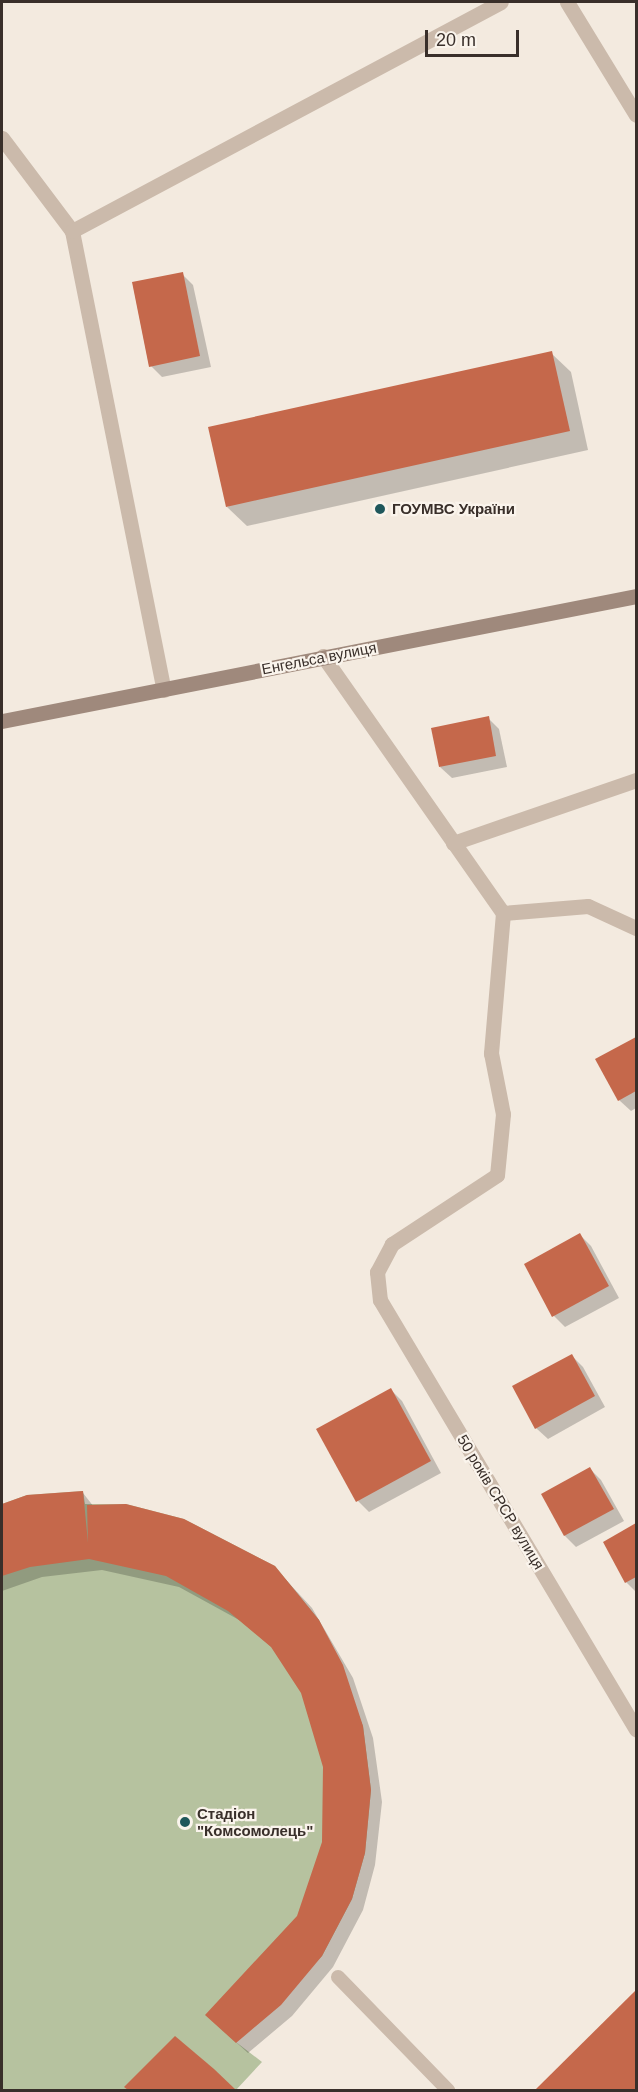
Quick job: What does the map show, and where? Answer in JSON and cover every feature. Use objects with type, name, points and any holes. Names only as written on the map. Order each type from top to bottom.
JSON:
[{"type":"street","points":[[72,231],[501,2]]},
{"type":"street","points":[[567,2],[636,115]]},
{"type":"street","points":[[2,138],[72,231],[164,690]]},
{"type":"street","name":"Енгельса вулиця","points":[[2,721],[636,596]]},
{"type":"street","points":[[323,656],[503,913],[588,906],[636,928]]},
{"type":"street","points":[[453,843],[636,780]]},
{"type":"street","name":"50 років СРСР вулиця","points":[[503,913],[492,1053],[503,1114],[497,1175],[392,1244],[377,1272],[380,1300],[636,1729]]},
{"type":"lane","points":[[338,1977],[447,2091]]},
{"type":"green space","name":"Стадіон \"Комсомолець\"","points":[[83,1491],[85,1504],[126,1504],[184,1519],[275,1566],[319,1620],[363,1726],[371,1790],[365,1853],[352,1899],[322,1956],[236,2042],[262,2062],[236,2090],[2,2090],[2,1504],[27,1495]]},
{"type":"building","points":[[183,272],[200,356],[149,367],[132,282]]},
{"type":"building","points":[[552,351],[570,431],[226,507],[208,427]]},
{"type":"building","points":[[489,716],[496,756],[439,767],[431,728]]},
{"type":"building","points":[[636,1037],[636,1091],[618,1101],[595,1059]]},
{"type":"building","points":[[580,1233],[609,1286],[552,1317],[524,1264]]},
{"type":"building","points":[[572,1354],[595,1396],[535,1429],[512,1386]]},
{"type":"building","points":[[391,1388],[431,1461],[356,1502],[316,1429]]},
{"type":"building","points":[[590,1467],[614,1509],[564,1536],[541,1494]]},
{"type":"building","points":[[83,1491],[88,1543],[87,1505],[126,1504],[184,1519],[275,1566],[319,1620],[343,1665],[363,1726],[371,1790],[365,1853],[352,1899],[322,1956],[281,2005],[236,2043],[205,2015],[297,1916],[322,1842],[323,1767],[301,1693],[271,1647],[228,1611],[166,1576],[89,1559],[30,1567],[2,1576],[2,1504],[27,1495]]},
{"type":"building","points":[[636,1523],[636,1577],[625,1583],[603,1542]]},
{"type":"building","points":[[636,1990],[636,2090],[535,2090]]},
{"type":"building","points":[[175,2036],[236,2090],[128,2090],[124,2087]]},
{"type":"place","name":"ГОУМВС України","points":[[380,509]]},
{"type":"place","name":"Стадіон \"Комсомолець\"","points":[[185,1822]]}]
